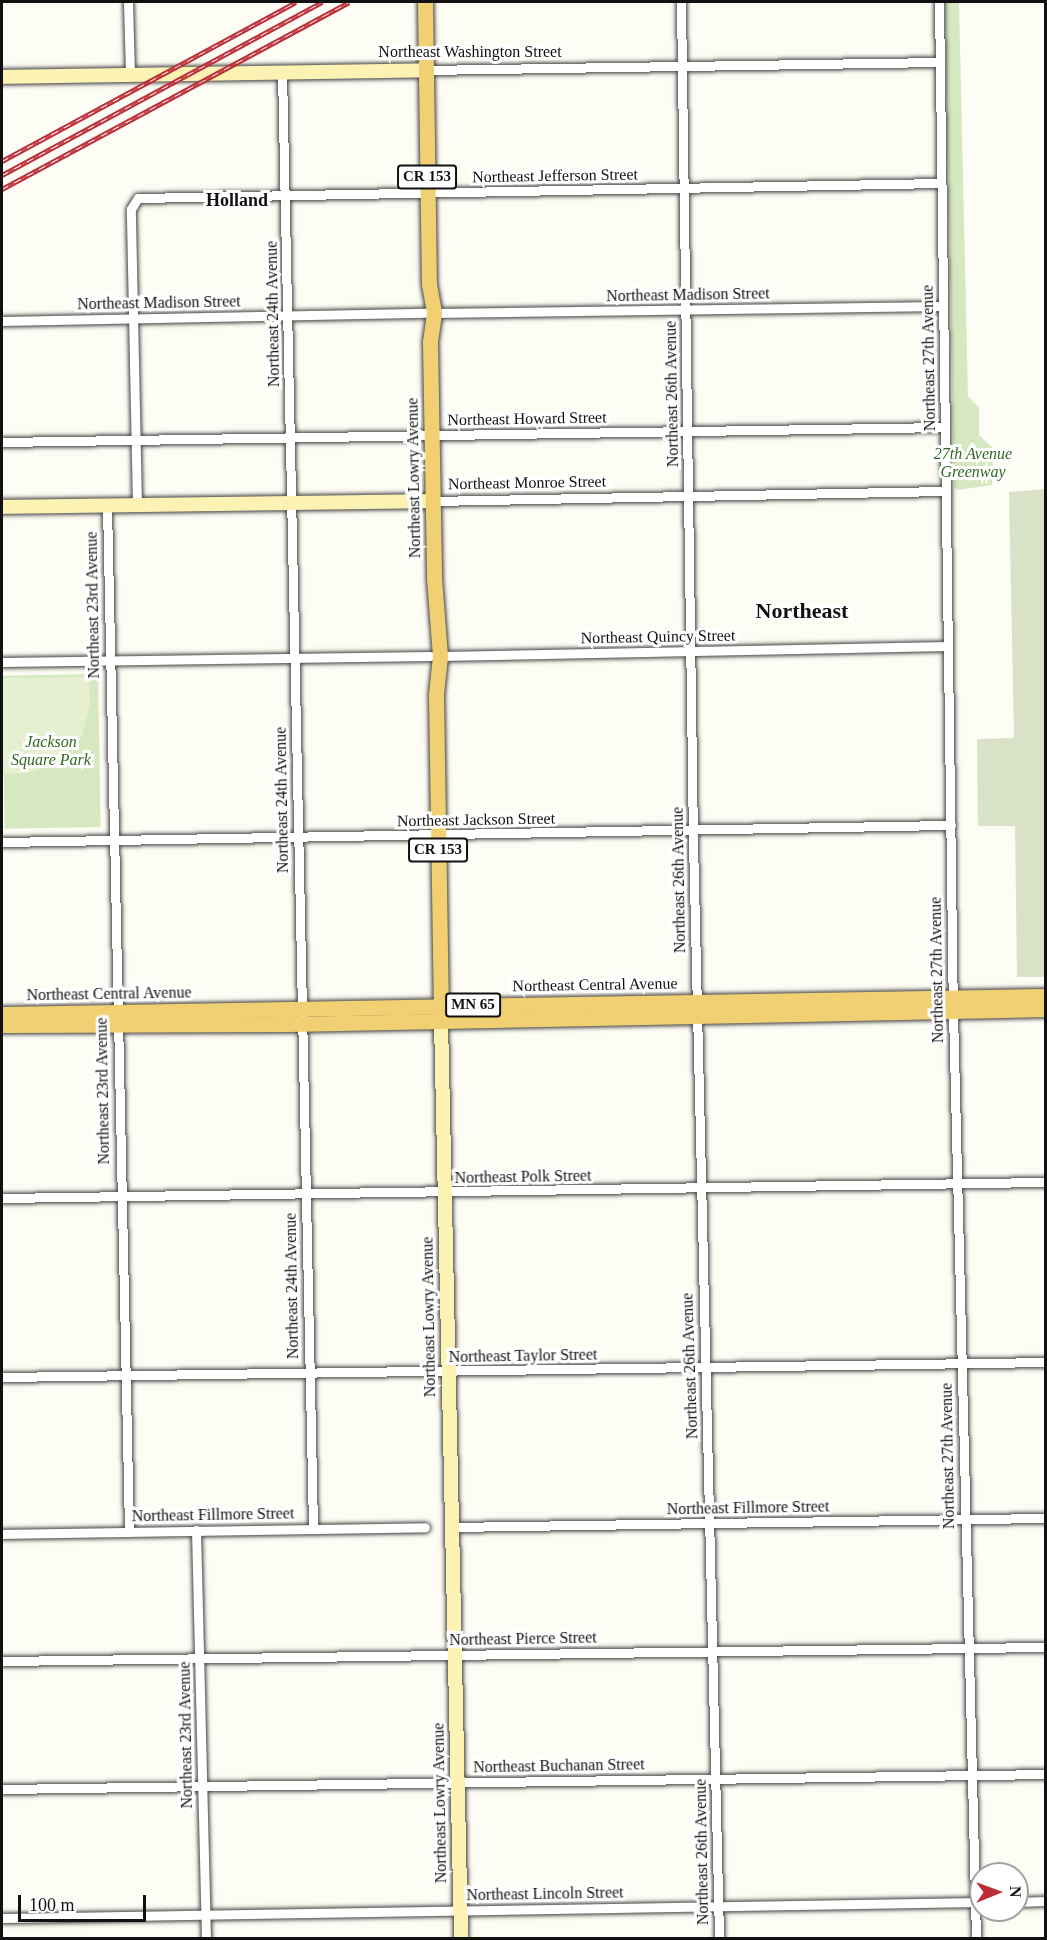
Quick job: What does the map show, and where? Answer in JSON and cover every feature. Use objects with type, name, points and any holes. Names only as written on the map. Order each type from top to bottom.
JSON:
[{"type":"main road","name":"Northeast Lowry Avenue","points":[[425,2],[444,1193],[461,1938]]},
{"type":"main road","name":"Northeast Washington Street","points":[[2,77],[425,70]]},
{"type":"main road","name":"Northeast Monroe Street","points":[[2,507],[433,501]]},
{"type":"main road","name":"Northeast Central Avenue","points":[[2,1014],[117,1018],[301,1017],[953,1003],[1046,996]]},
{"type":"main road","name":"Northeast Central Avenue","points":[[953,1003],[1046,1009]]},
{"type":"main road","name":"Northeast Central Avenue","points":[[2,1025],[117,1018]]},
{"type":"street","points":[[128,2],[130,74]]},
{"type":"street","name":"Northeast 26th Avenue","points":[[681,2],[682,189],[686,310],[700,1189],[719,1938]]},
{"type":"street","name":"Northeast 27th Avenue","points":[[939,2],[956,1184],[964,1520],[976,1862]]},
{"type":"street","name":"Northeast Washington Street","points":[[425,70],[940,62]]},
{"type":"street","name":"Northeast 24th Avenue","points":[[282,71],[313,1529]]},
{"type":"street","name":"Northeast Jefferson Street","points":[[133,319],[134,201],[142,196],[941,183]]},
{"type":"street","name":"Northeast Madison Street","points":[[2,321],[943,306]]},
{"type":"street","points":[[133,319],[137,505]]},
{"type":"street","name":"Northeast Howard Street","points":[[2,442],[945,427]]},
{"type":"street","name":"Northeast Monroe Street","points":[[433,501],[946,491]]},
{"type":"street","name":"Northeast 23rd Avenue","points":[[107,505],[120,1197],[129,1532]]},
{"type":"street","name":"Northeast Quincy Street","points":[[2,662],[109,662],[948,646]]},
{"type":"street","name":"Northeast Jackson Street","points":[[2,842],[693,832],[951,825]]},
{"type":"street","name":"Northeast Polk Street","points":[[2,1198],[1046,1182]]},
{"type":"street","name":"Northeast Taylor Street","points":[[2,1377],[1046,1362]]},
{"type":"street","name":"Northeast Fillmore Street","points":[[451,1527],[1046,1518]]},
{"type":"street","name":"Northeast Fillmore Street","points":[[2,1534],[425,1527]]},
{"type":"street","name":"Northeast 23rd Avenue","points":[[196,1530],[206,1938]]},
{"type":"street","name":"Northeast Pierce Street","points":[[2,1661],[1046,1647]]},
{"type":"street","name":"Northeast Buchanan Street","points":[[2,1789],[1046,1774]]},
{"type":"street","points":[[1029,1902],[1046,1901]]},
{"type":"street","name":"Northeast Lincoln Street","points":[[2,1918],[969,1902]]},
{"type":"street","name":"Northeast 27th Avenue","points":[[976,1938],[977,1922]]},
{"type":"green space","name":"27th Avenue Greenway","points":[[945,2],[959,2],[968,396],[979,408],[979,435],[993,448],[992,485],[958,490],[954,487]]},
{"type":"green space","points":[[1045,489],[1045,977],[1017,977],[1015,826],[978,826],[977,739],[1014,738],[1009,492]]},
{"type":"green space","name":"Jackson Square Park","points":[[98,674],[101,827],[5,829],[2,676]]},
{"type":"green space","points":[[89,677],[90,705],[82,736],[61,760],[33,772],[2,774],[2,678]]},
{"type":"railway","points":[[2,161],[296,2]]},
{"type":"railway","points":[[2,175],[322,2]]},
{"type":"railway","points":[[2,189],[349,2]]},
{"type":"district","name":"Holland","points":[[237,200]]},
{"type":"district","name":"Northeast","points":[[802,611]]}]
